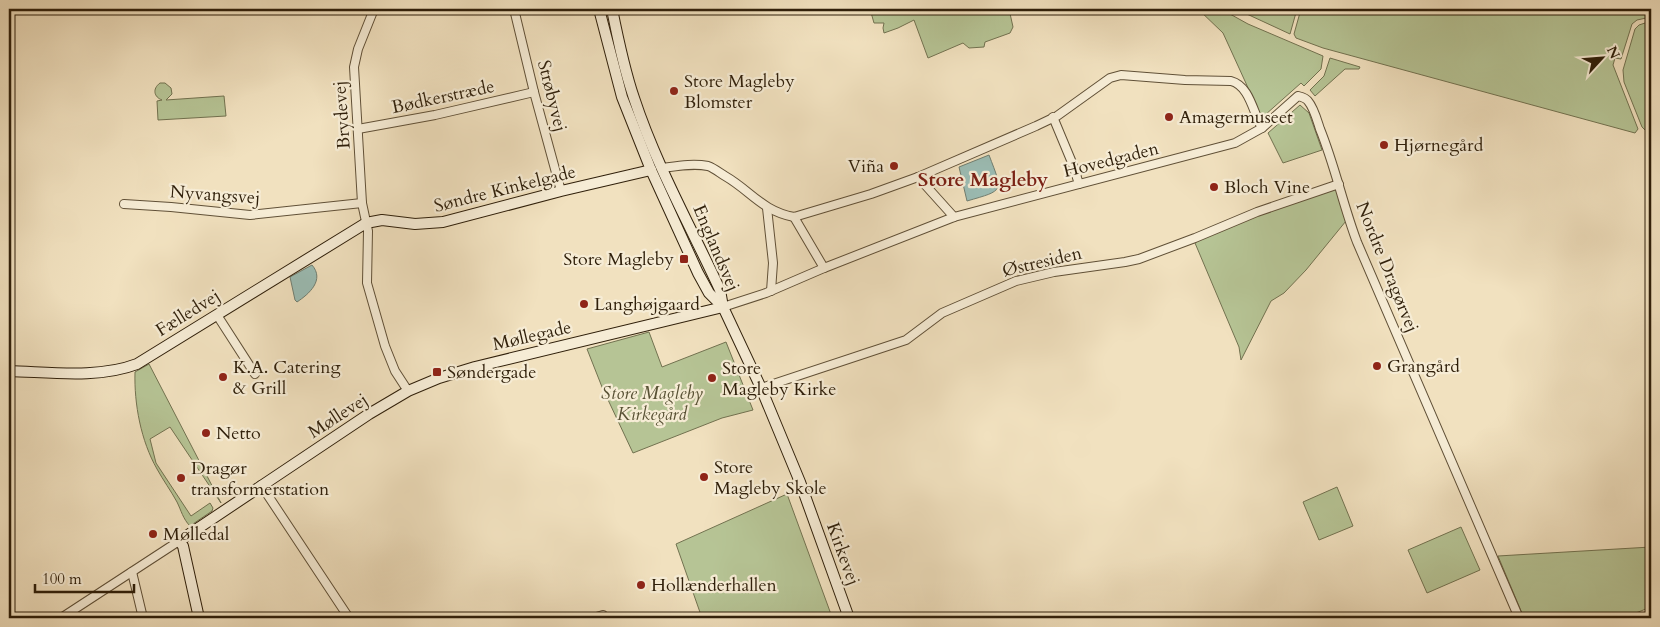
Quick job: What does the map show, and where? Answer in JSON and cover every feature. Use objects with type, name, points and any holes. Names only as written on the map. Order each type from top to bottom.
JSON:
[{"type":"street","name":"Brydevej","points":[[366,223],[362,203],[354,67],[358,49],[374,9]]},
{"type":"street","name":"Strøbyvej","points":[[514,9],[561,191]]},
{"type":"street","name":"Englandsvej","points":[[599,9],[622,97],[651,170],[701,280],[709,294],[723,307]]},
{"type":"street","name":"Englandsvej","points":[[612,9],[629,83],[662,168],[720,290],[723,307]]},
{"type":"street","points":[[662,168],[695,164],[710,166],[738,184],[767,208],[781,215],[794,217],[871,194],[918,177],[1036,126],[1057,116],[1110,78],[1121,75],[1238,82],[1245,92],[1262,128]]},
{"type":"street","name":"Bødkerstræde","points":[[358,129],[435,115],[534,92]]},
{"type":"street","name":"Hovedgaden","points":[[723,307],[739,303],[954,217],[1235,143],[1262,128],[1298,96]]},
{"type":"street","name":"Nordre Dragørvej","points":[[1298,96],[1305,98],[1312,107],[1358,242],[1519,618]]},
{"type":"street","points":[[1053,117],[1079,184]]},
{"type":"street","name":"Søndre Kinkelgade","points":[[366,223],[382,220],[421,224],[444,222],[561,191],[651,170]]},
{"type":"street","points":[[918,177],[954,217]]},
{"type":"street","name":"Østresiden","points":[[761,388],[906,340],[942,313],[1016,281],[1054,272],[1139,259],[1257,212],[1339,184]]},
{"type":"street","name":"Nyvangsvej","points":[[124,204],[250,215],[362,203]]},
{"type":"street","points":[[767,208],[773,263],[772,290]]},
{"type":"street","points":[[794,217],[824,268]]},
{"type":"street","points":[[366,223],[368,231],[367,270],[370,297],[395,371],[408,391]]},
{"type":"street","name":"Fælledvej","points":[[9,371],[93,373],[114,371],[136,364],[366,223]]},
{"type":"street","name":"Kirkevej","points":[[723,307],[761,388],[800,482],[849,618]]},
{"type":"street","name":"Møllegade","points":[[408,391],[439,378],[476,367],[723,307]]},
{"type":"street","points":[[217,314],[255,374]]},
{"type":"street","name":"Møllevej","points":[[61,618],[369,414],[408,391]]},
{"type":"street","points":[[261,486],[348,618]]},
{"type":"street","points":[[179,541],[183,546],[199,618]]},
{"type":"street","points":[[132,572],[143,618]]},
{"type":"street","points":[[593,618],[603,615]]},
{"type":"green space","points":[[870,9],[1009,9],[1013,27],[1010,33],[985,42],[984,47],[969,48],[963,43],[928,58],[914,20],[884,33],[884,23],[874,23]]},
{"type":"green space","points":[[1198,9],[1221,9],[1248,24],[1323,56],[1321,69],[1304,86],[1301,83],[1265,115],[1260,114],[1223,33]]},
{"type":"green space","points":[[1236,9],[1297,9],[1290,34]]},
{"type":"green space","points":[[1301,9],[1651,9],[1651,17],[1637,20],[1632,24],[1621,59],[1615,58],[1613,65],[1638,129],[1635,133],[1323,48],[1296,38],[1294,34]]},
{"type":"green space","points":[[1651,21],[1651,136],[1642,127],[1624,82],[1623,70],[1635,29],[1639,25]]},
{"type":"green space","points":[[1330,58],[1360,67],[1359,69],[1345,69],[1315,96],[1310,90],[1324,76]]},
{"type":"green space","points":[[160,83],[165,83],[171,88],[172,94],[166,100],[224,96],[226,116],[158,120],[157,101],[162,100],[157,97],[155,90]]},
{"type":"green space","points":[[1300,105],[1309,113],[1322,150],[1283,163],[1268,133]]},
{"type":"green space","points":[[1336,187],[1346,221],[1306,270],[1284,293],[1271,301],[1241,360],[1239,347],[1195,243],[1197,240],[1269,211]]},
{"type":"green space","name":"Store Magleby Kirkegård","points":[[649,332],[662,367],[726,342],[753,410],[722,418],[633,453],[602,387],[587,349]]},
{"type":"green space","points":[[149,364],[221,503],[170,427],[150,439],[156,463],[191,516],[210,503],[213,508],[212,511],[190,526],[151,458],[143,434],[137,409],[135,372]]},
{"type":"green space","points":[[1337,487],[1353,526],[1319,540],[1303,502]]},
{"type":"green space","points":[[787,494],[832,617],[702,618],[676,544]]},
{"type":"green space","points":[[1461,527],[1480,570],[1427,593],[1408,550]]},
{"type":"green space","points":[[1651,547],[1651,607],[1623,618],[1524,618],[1498,556]]},
{"type":"water","points":[[989,155],[997,176],[998,188],[988,194],[967,201],[959,167]]},
{"type":"water","points":[[312,265],[317,276],[314,286],[297,302],[290,277]]},
{"type":"place","name":"Store Magleby Blomster","points":[[674,91]]},
{"type":"place","name":"Amagermuseet","points":[[1169,117]]},
{"type":"place","name":"Hjørnegård","points":[[1384,145]]},
{"type":"place","name":"Viña","points":[[894,166]]},
{"type":"place","name":"Bloch Vine","points":[[1214,187]]},
{"type":"place","name":"Store Magleby","points":[[684,259]]},
{"type":"place","name":"Langhøjgaard","points":[[584,304]]},
{"type":"place","name":"Grangård","points":[[1377,366]]},
{"type":"place","name":"Søndergade","points":[[437,372]]},
{"type":"place","name":"K.A. Catering & Grill","points":[[223,377]]},
{"type":"place","name":"Store Magleby Kirke","points":[[712,378]]},
{"type":"place","name":"Netto","points":[[206,433]]},
{"type":"place","name":"Store Magleby Skole","points":[[704,477]]},
{"type":"place","name":"Dragør transformerstation","points":[[181,478]]},
{"type":"place","name":"Mølledal","points":[[153,534]]},
{"type":"place","name":"Hollænderhallen","points":[[641,585]]},
{"type":"district","name":"Store Magleby","points":[[983,179]]}]
